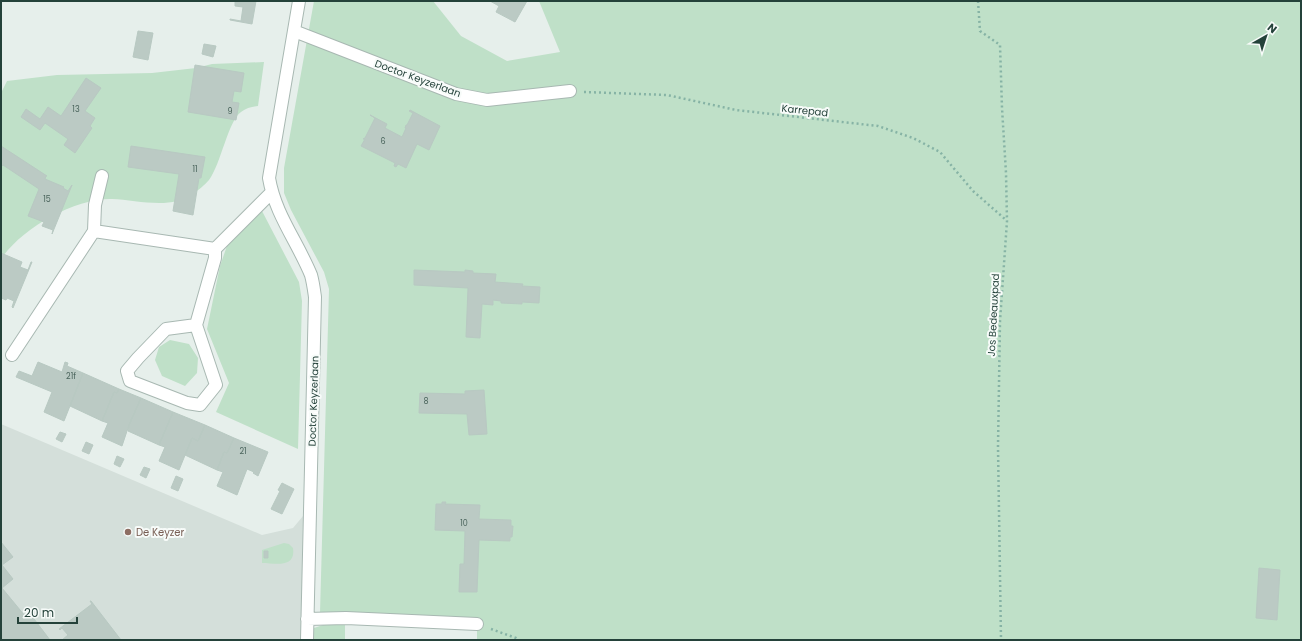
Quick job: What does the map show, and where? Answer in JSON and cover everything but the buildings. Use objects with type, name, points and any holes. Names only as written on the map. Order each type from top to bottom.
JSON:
[{"type":"street","name":"Doctor Keyzerlaan","points":[[299,1],[269,178],[271,193],[283,222],[311,277],[315,297],[307,640]]},
{"type":"street","name":"Doctor Keyzerlaan","points":[[294,32],[456,94],[487,100],[570,91]]},
{"type":"street","points":[[12,355],[94,231],[95,205],[102,176]]},
{"type":"street","points":[[196,325],[166,329],[127,371],[130,381],[187,403],[200,405],[216,385],[196,325],[215,258],[215,249],[271,193]]},
{"type":"street","points":[[94,231],[215,249]]},
{"type":"street","points":[[307,619],[346,618],[477,624]]},
{"type":"path","name":"Jos Bedeauxpad","points":[[978,1],[980,31],[1000,45],[1006,172],[1007,221],[1000,321],[998,448],[1001,640]]},
{"type":"path","name":"Karrepad","points":[[570,91],[666,95],[736,110],[878,126],[912,138],[940,152],[973,190],[1007,221]]},
{"type":"path","points":[[477,624],[519,640]]},
{"type":"shaded area","name":"De Keyzer","points":[[1,424],[262,535],[293,528],[303,516],[301,640],[1,640]]},
{"type":"green space","points":[[314,1],[433,1],[461,36],[507,61],[560,52],[539,1],[1301,1],[1301,640],[477,640],[477,619],[320,613],[329,289],[324,272],[291,210],[284,193],[284,168]]},
{"type":"green space","points":[[264,62],[258,106],[251,107],[241,112],[236,117],[228,133],[213,173],[209,180],[193,194],[175,202],[154,203],[112,199],[97,200],[66,209],[50,217],[22,236],[10,247],[1,259],[1,93],[7,81],[57,75],[152,73],[196,68],[212,64]]},
{"type":"green space","points":[[262,211],[299,282],[302,301],[298,449],[216,412],[229,383],[207,329],[220,266],[228,243]]},
{"type":"green space","points":[[170,340],[189,344],[198,358],[197,373],[185,386],[162,376],[155,360],[159,347]]},
{"type":"green space","points":[[284,543],[289,544],[293,548],[293,555],[288,562],[278,564],[262,563],[262,550]]},
{"type":"green space","points":[[345,623],[345,640],[313,640],[314,628],[326,624]]},
{"type":"place","name":"De Keyzer","points":[[128,532]]}]
